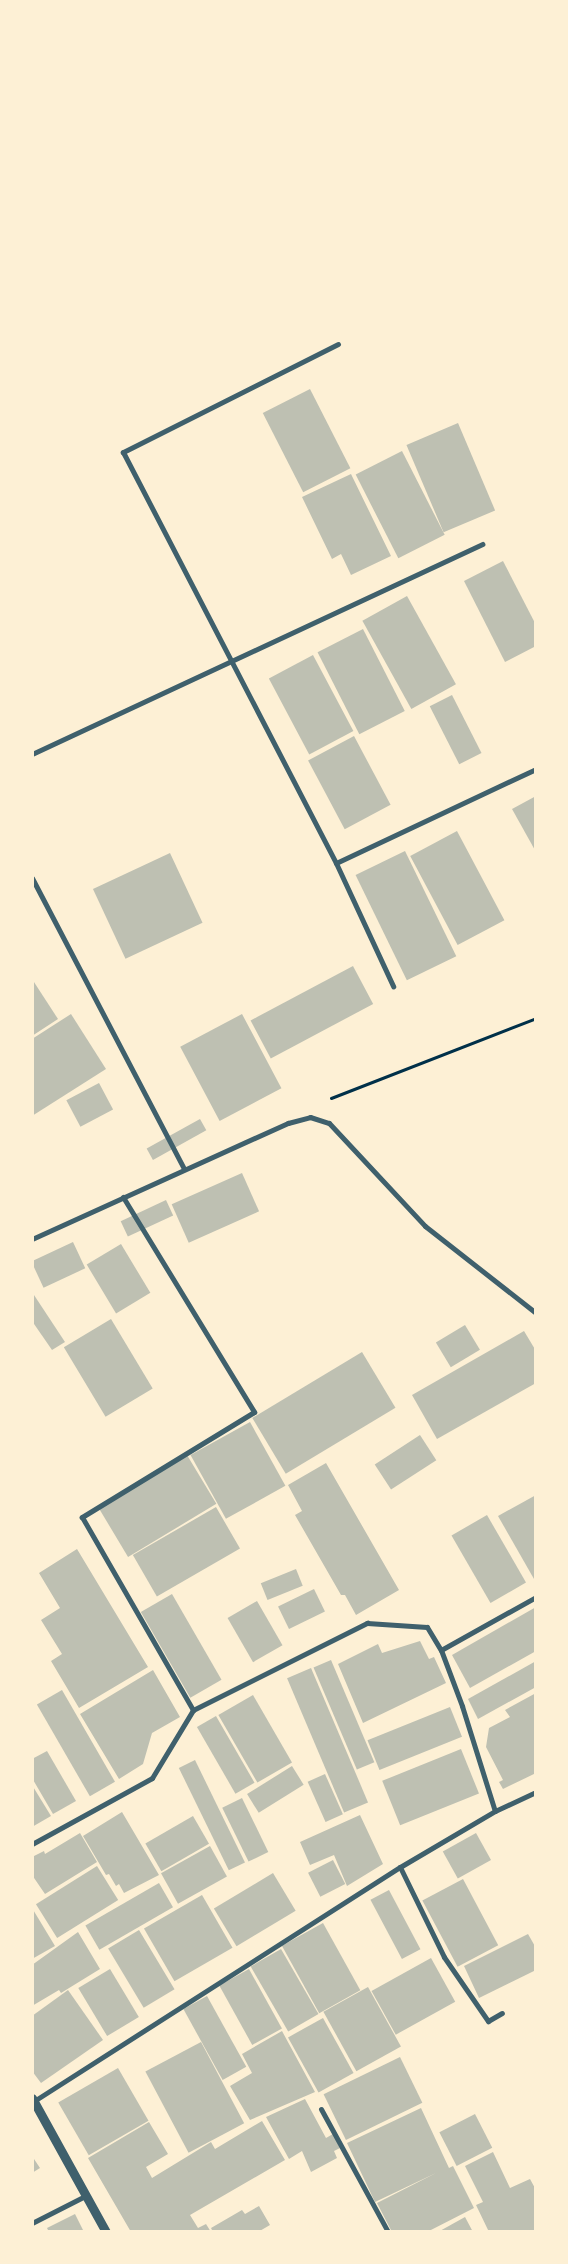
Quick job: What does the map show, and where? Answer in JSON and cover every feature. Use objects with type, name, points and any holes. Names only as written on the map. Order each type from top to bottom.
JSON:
[{"type":"street","points":[[338,344],[123,452],[336,863],[393,986]]},
{"type":"street","points":[[32,754],[482,544]]},
{"type":"street","points":[[336,863],[536,769]]},
{"type":"street","points":[[32,878],[184,1169]]},
{"type":"street","points":[[32,1239],[288,1123],[310,1117],[329,1123],[425,1226],[536,1313]]},
{"type":"street","points":[[123,1197],[254,1412],[82,1517],[193,1710]]},
{"type":"street","points":[[441,1650],[536,1597]]},
{"type":"street","points":[[32,1844],[152,1778],[193,1710],[367,1623],[427,1627],[441,1650],[495,1811]]},
{"type":"street","points":[[106,2232],[33,2099],[400,1867],[495,1811],[536,1792]]},
{"type":"street","points":[[400,1867],[444,1957],[488,2021],[502,2013]]},
{"type":"street","points":[[322,2109],[388,2232]]},
{"type":"street","points":[[32,2223],[85,2196]]},
{"type":"path","points":[[310,1117],[332,1096],[536,1018]]},
{"type":"building","points":[[310,389],[350,468],[303,492],[263,413]]},
{"type":"building","points":[[458,423],[495,510],[444,532],[406,445]]},
{"type":"building","points":[[402,451],[445,535],[398,558],[356,475]]},
{"type":"building","points":[[351,474],[391,556],[351,575],[341,554],[332,559],[302,497]]},
{"type":"building","points":[[503,561],[536,625],[536,646],[505,662],[464,581]]},
{"type":"building","points":[[407,596],[456,684],[411,709],[362,621]]},
{"type":"building","points":[[363,629],[405,711],[359,734],[318,652]]},
{"type":"building","points":[[313,655],[353,731],[309,754],[269,678]]},
{"type":"building","points":[[452,695],[482,753],[459,764],[430,706]]},
{"type":"building","points":[[354,736],[391,805],[345,829],[308,760]]},
{"type":"building","points":[[536,796],[536,852],[512,809]]},
{"type":"building","points":[[457,831],[504,920],[458,945],[410,856]]},
{"type":"building","points":[[405,851],[456,956],[407,980],[356,875]]},
{"type":"building","points":[[170,853],[203,923],[126,959],[93,889]]},
{"type":"building","points":[[353,966],[373,1004],[271,1058],[251,1020]]},
{"type":"building","points":[[32,979],[58,1019],[32,1036]]},
{"type":"building","points":[[71,1014],[106,1069],[32,1116],[32,1039]]},
{"type":"building","points":[[242,1014],[281,1088],[220,1121],[180,1047]]},
{"type":"building","points":[[99,1083],[113,1109],[80,1127],[66,1100]]},
{"type":"building","points":[[200,1119],[206,1130],[153,1160],[147,1149]]},
{"type":"building","points":[[242,1173],[259,1211],[189,1243],[172,1204]]},
{"type":"building","points":[[166,1200],[173,1215],[128,1237],[121,1221]]},
{"type":"building","points":[[73,1242],[85,1268],[44,1288],[32,1261]]},
{"type":"building","points":[[121,1244],[150,1293],[116,1313],[87,1265]]},
{"type":"building","points":[[32,1292],[65,1342],[52,1350],[32,1321]]},
{"type":"building","points":[[111,1319],[153,1388],[106,1417],[64,1347]]},
{"type":"building","points":[[465,1325],[480,1350],[451,1367],[436,1343]]},
{"type":"building","points":[[524,1331],[536,1351],[536,1383],[437,1439],[412,1395]]},
{"type":"building","points":[[362,1352],[395,1408],[286,1474],[252,1418]]},
{"type":"building","points":[[250,1422],[285,1486],[226,1519],[191,1455]]},
{"type":"building","points":[[420,1435],[436,1460],[391,1490],[375,1464]]},
{"type":"building","points":[[187,1455],[216,1504],[128,1557],[99,1508]]},
{"type":"building","points":[[326,1463],[399,1590],[356,1615],[345,1595],[341,1595],[295,1515],[302,1511],[288,1485]]},
{"type":"building","points":[[536,1495],[536,1578],[534,1579],[498,1516]]},
{"type":"building","points":[[216,1507],[240,1549],[157,1597],[133,1555]]},
{"type":"building","points":[[487,1515],[526,1583],[490,1603],[451,1536]]},
{"type":"building","points":[[77,1549],[148,1667],[79,1708],[51,1661],[62,1654],[41,1620],[60,1608],[39,1573]]},
{"type":"building","points":[[296,1569],[303,1586],[268,1600],[261,1583]]},
{"type":"building","points":[[314,1589],[325,1611],[289,1629],[278,1607]]},
{"type":"building","points":[[172,1594],[222,1680],[190,1698],[141,1612]]},
{"type":"building","points":[[257,1601],[282,1645],[253,1662],[228,1618]]},
{"type":"building","points":[[536,1607],[536,1651],[470,1688],[452,1655]]},
{"type":"building","points":[[420,1641],[429,1659],[434,1657],[446,1683],[363,1723],[338,1664],[378,1644],[382,1653]]},
{"type":"building","points":[[331,1660],[374,1762],[357,1770],[314,1667]]},
{"type":"building","points":[[536,1661],[536,1687],[478,1719],[468,1699]]},
{"type":"building","points":[[311,1668],[368,1802],[344,1813],[287,1678]]},
{"type":"building","points":[[153,1670],[180,1717],[152,1733],[143,1764],[119,1779],[80,1714]]},
{"type":"building","points":[[62,1690],[115,1782],[90,1796],[37,1704]]},
{"type":"building","points":[[536,1693],[536,1773],[503,1789],[499,1782],[503,1780],[486,1747],[489,1728],[510,1717],[505,1710]]},
{"type":"building","points":[[253,1695],[292,1763],[257,1783],[218,1715]]},
{"type":"building","points":[[450,1707],[462,1737],[379,1770],[367,1740]]},
{"type":"building","points":[[216,1716],[254,1783],[235,1794],[197,1727]]},
{"type":"building","points":[[461,1749],[479,1794],[400,1825],[382,1781]]},
{"type":"building","points":[[47,1751],[76,1801],[53,1814],[32,1778],[32,1759]]},
{"type":"building","points":[[195,1760],[245,1862],[229,1870],[179,1768]]},
{"type":"building","points":[[292,1766],[304,1785],[259,1813],[247,1794]]},
{"type":"building","points":[[325,1774],[343,1814],[326,1822],[308,1782]]},
{"type":"building","points":[[32,1785],[51,1816],[32,1827]]},
{"type":"building","points":[[242,1798],[268,1852],[249,1862],[222,1808]]},
{"type":"building","points":[[122,1812],[159,1875],[124,1893],[119,1884],[116,1886],[109,1874],[106,1875],[83,1836]]},
{"type":"building","points":[[360,1815],[383,1864],[347,1886],[334,1855],[310,1865],[300,1842]]},
{"type":"building","points":[[193,1816],[209,1844],[161,1871],[145,1843]]},
{"type":"building","points":[[80,1833],[97,1862],[45,1894],[32,1875],[32,1857],[44,1851],[45,1854]]},
{"type":"building","points":[[476,1833],[491,1860],[458,1879],[443,1851]]},
{"type":"building","points":[[210,1846],[227,1877],[178,1904],[161,1873]]},
{"type":"building","points":[[333,1860],[345,1884],[320,1897],[308,1873]]},
{"type":"building","points":[[97,1866],[118,1900],[57,1938],[36,1904]]},
{"type":"building","points":[[273,1873],[296,1911],[237,1946],[214,1909]]},
{"type":"building","points":[[463,1879],[498,1945],[458,1967],[422,1901]]},
{"type":"building","points":[[159,1883],[173,1907],[99,1950],[85,1926]]},
{"type":"building","points":[[389,1890],[420,1949],[402,1959],[370,1900]]},
{"type":"building","points":[[202,1895],[232,1948],[174,1981],[144,1928]]},
{"type":"building","points":[[32,1908],[55,1946],[32,1959]]},
{"type":"building","points":[[323,1923],[360,1990],[319,2013],[282,1946]]},
{"type":"building","points":[[139,1930],[175,1989],[144,2008],[108,1949]]},
{"type":"building","points":[[78,1932],[100,1969],[61,1993],[59,1990],[32,2006],[32,1965]]},
{"type":"building","points":[[528,1934],[536,1948],[536,1970],[479,1998],[464,1966]]},
{"type":"building","points":[[281,1949],[318,2014],[288,2031],[251,1966]]},
{"type":"building","points":[[431,1958],[455,2002],[396,2035],[372,1991]]},
{"type":"building","points":[[110,1969],[139,2017],[107,2036],[78,1988]]},
{"type":"building","points":[[249,1969],[282,2028],[252,2045],[219,1985]]},
{"type":"building","points":[[368,1987],[401,2046],[356,2071],[323,2012]]},
{"type":"building","points":[[68,1990],[103,2040],[41,2083],[32,2071],[32,2016]]},
{"type":"building","points":[[207,1996],[246,2067],[223,2080],[183,2009]]},
{"type":"building","points":[[323,2018],[354,2073],[319,2092],[288,2037]]},
{"type":"building","points":[[282,2031],[315,2092],[250,2120],[230,2086],[252,2073],[242,2054]]},
{"type":"building","points":[[201,2042],[244,2123],[189,2153],[145,2072]]},
{"type":"building","points":[[400,2057],[422,2103],[346,2140],[324,2094]]},
{"type":"building","points":[[118,2068],[148,2121],[89,2155],[58,2102]]},
{"type":"building","points":[[305,2099],[326,2138],[333,2134],[340,2148],[334,2151],[337,2158],[311,2172],[302,2151],[289,2159],[266,2117]]},
{"type":"building","points":[[421,2108],[449,2168],[453,2166],[474,2208],[427,2232],[392,2232],[377,2203],[436,2173],[375,2202],[347,2143]]},
{"type":"building","points":[[475,2114],[492,2148],[457,2166],[439,2132]]},
{"type":"building","points":[[262,2121],[285,2160],[190,2215],[198,2228],[206,2224],[211,2232],[131,2232],[88,2158],[149,2122],[168,2154],[146,2167],[152,2178],[211,2142],[215,2149]]},
{"type":"building","points":[[493,2152],[510,2188],[530,2179],[536,2190],[536,2232],[489,2232],[476,2205],[483,2202],[465,2166]]},
{"type":"building","points":[[32,2156],[40,2168],[32,2173]]},
{"type":"building","points":[[259,2206],[270,2225],[258,2232],[213,2232],[211,2228],[242,2210],[245,2214]]},
{"type":"building","points":[[75,2214],[84,2232],[49,2232],[47,2228]]},
{"type":"building","points":[[465,2217],[473,2232],[438,2232]]}]
